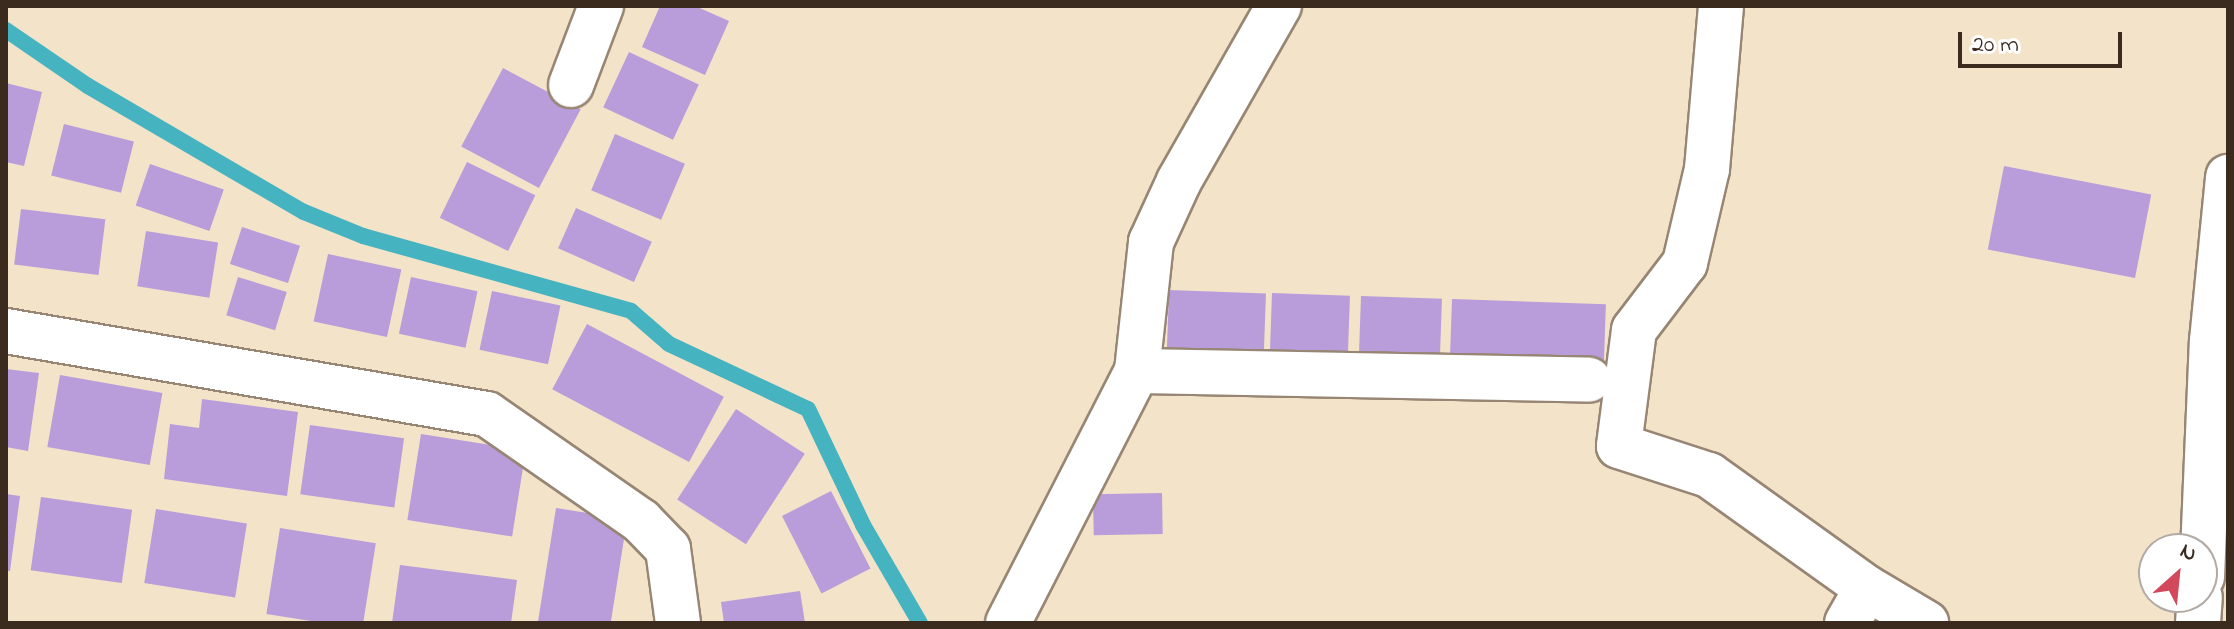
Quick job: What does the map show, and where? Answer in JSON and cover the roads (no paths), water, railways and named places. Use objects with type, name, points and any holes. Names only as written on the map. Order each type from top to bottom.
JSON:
[{"type":"street","points":[[571,85],[601,6]]},
{"type":"street","points":[[1008,623],[1137,371],[1151,242],[1179,181],[1279,6]]},
{"type":"street","points":[[1721,6],[1707,169],[1685,263],[1634,330],[1619,446],[1709,475],[1857,606],[1926,623]]},
{"type":"street","points":[[2217,520],[2228,177]]},
{"type":"street","points":[[6,331],[487,414],[641,521],[668,549],[678,623]]},
{"type":"street","points":[[1137,371],[1589,380]]},
{"type":"waterway","points":[[6,30],[88,86],[304,212],[363,236],[631,311],[669,344],[808,409],[863,525],[920,623]]}]
